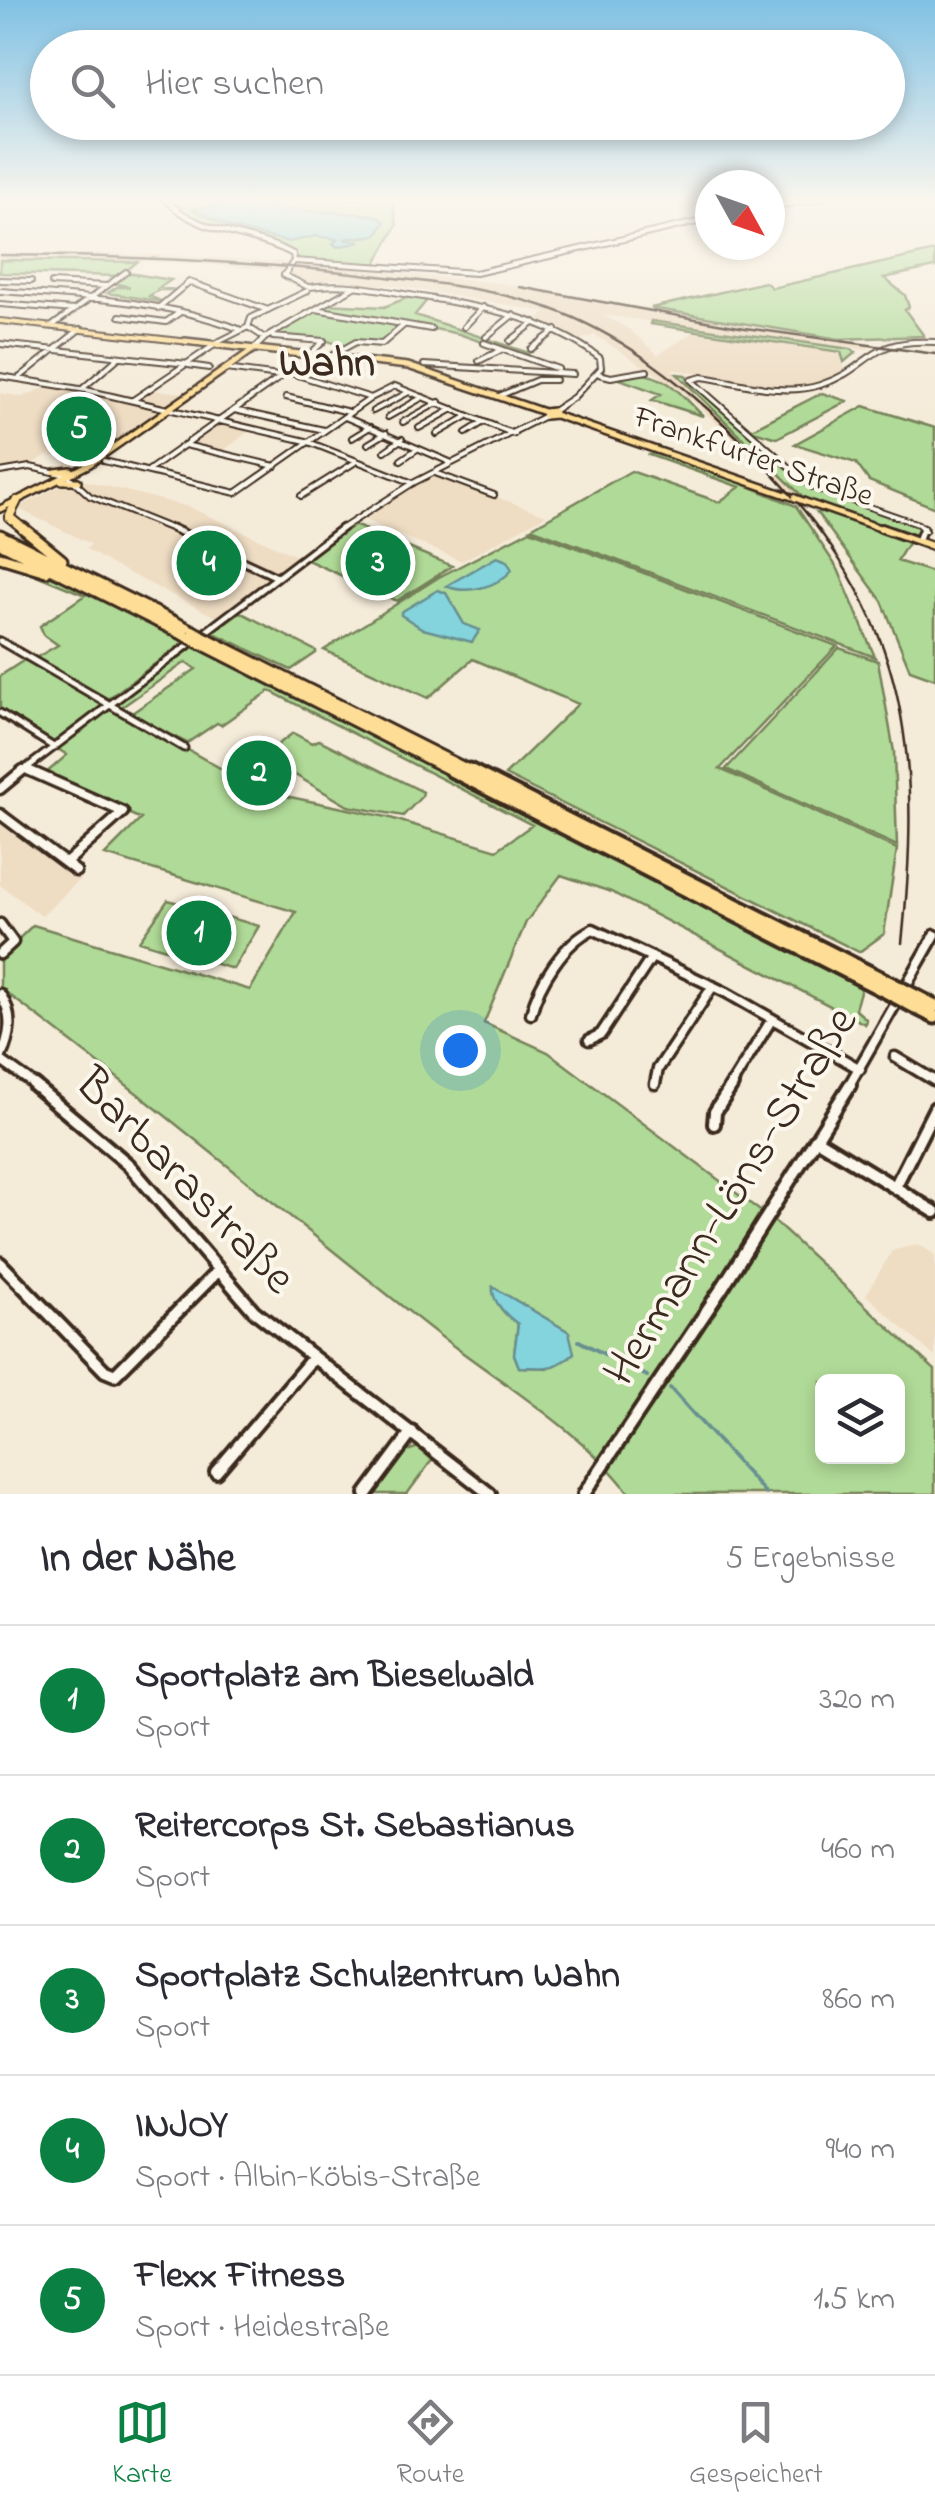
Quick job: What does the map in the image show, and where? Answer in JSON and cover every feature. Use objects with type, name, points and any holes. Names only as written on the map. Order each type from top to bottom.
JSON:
[{"type":"highway","points":[[0,506],[16,501]]},
{"type":"highway","points":[[16,501],[8,512],[16,525],[83,576]]},
{"type":"highway","points":[[0,521],[16,525]]},
{"type":"highway","points":[[0,535],[888,987],[935,1017]]},
{"type":"highway","points":[[0,544],[189,633]]},
{"type":"highway","points":[[0,557],[94,590]]},
{"type":"highway","points":[[917,1002],[935,1006]]},
{"type":"main road","points":[[0,321],[408,366],[544,414]]},
{"type":"main road","points":[[16,501],[90,464],[254,350]]},
{"type":"main road","points":[[158,406],[161,415]]},
{"type":"main road","name":"Frankfurter Straße","points":[[544,414],[554,413],[935,547]]},
{"type":"main road","points":[[52,483],[54,471],[90,464]]},
{"type":"main road","points":[[52,483],[78,481]]},
{"type":"street","points":[[289,269],[284,276],[305,289]]},
{"type":"street","points":[[411,269],[476,273],[495,269]]},
{"type":"street","points":[[52,326],[126,272]]},
{"type":"street","points":[[0,280],[31,281]]},
{"type":"street","points":[[157,308],[188,282],[268,310]]},
{"type":"street","points":[[52,284],[107,286]]},
{"type":"street","points":[[254,350],[264,338],[356,286]]},
{"type":"street","points":[[248,327],[248,320],[305,289],[356,286],[514,314],[557,330],[597,355],[602,365],[598,374],[554,413]]},
{"type":"street","points":[[0,291],[90,298],[210,316],[239,328]]},
{"type":"street","points":[[0,304],[74,310]]},
{"type":"street","points":[[464,327],[484,307]]},
{"type":"street","points":[[316,310],[431,328]]},
{"type":"street","points":[[120,316],[166,322],[180,312]]},
{"type":"street","points":[[514,314],[485,340],[502,350],[573,374]]},
{"type":"street","points":[[510,341],[536,322]]},
{"type":"street","points":[[329,357],[357,342],[382,344],[405,324]]},
{"type":"street","points":[[132,401],[239,328],[248,327],[264,338]]},
{"type":"street","points":[[18,379],[80,329]]},
{"type":"street","points":[[531,349],[557,330]]},
{"type":"street","points":[[272,336],[324,341],[309,355]]},
{"type":"street","points":[[918,541],[925,533],[918,524],[805,482],[691,380],[702,377],[776,388],[808,388],[830,381],[888,342],[935,342]]},
{"type":"street","points":[[0,344],[209,368]]},
{"type":"street","points":[[479,361],[502,350]]},
{"type":"street","points":[[82,389],[118,357]]},
{"type":"street","points":[[424,365],[563,372]]},
{"type":"street","points":[[446,378],[455,368]]},
{"type":"street","points":[[226,369],[281,376]]},
{"type":"street","points":[[598,374],[647,371]]},
{"type":"street","points":[[148,471],[288,372],[371,398]]},
{"type":"street","points":[[0,376],[82,389],[309,442],[414,483]]},
{"type":"street","points":[[499,396],[537,380],[555,380]]},
{"type":"street","points":[[104,461],[236,493],[371,398],[395,386],[514,434]]},
{"type":"street","points":[[373,411],[410,391]]},
{"type":"street","points":[[286,396],[348,414],[453,463]]},
{"type":"street","points":[[388,417],[424,396]]},
{"type":"street","points":[[403,422],[440,402]]},
{"type":"street","points":[[233,409],[325,430]]},
{"type":"street","points":[[419,428],[453,409]]},
{"type":"street","points":[[0,789],[105,705],[342,528],[414,483],[514,434],[544,414]]},
{"type":"street","points":[[437,434],[467,416]]},
{"type":"street","points":[[466,433],[484,422]]},
{"type":"street","points":[[352,438],[371,426]]},
{"type":"street","points":[[368,444],[387,432]]},
{"type":"street","points":[[384,451],[403,438]]},
{"type":"street","points":[[184,444],[275,466]]},
{"type":"street","points":[[401,460],[417,449]]},
{"type":"street","points":[[301,496],[358,460]]},
{"type":"street","points":[[0,472],[26,467],[68,476],[78,481],[90,496],[277,576]]},
{"type":"street","points":[[434,472],[494,495]]},
{"type":"street","points":[[0,642],[4,648],[184,748]]},
{"type":"street","points":[[0,713],[52,746]]},
{"type":"street","points":[[25,769],[123,812],[66,863]]},
{"type":"street","points":[[0,814],[76,871]]},
{"type":"street","points":[[0,924],[13,942],[0,954]]},
{"type":"street","points":[[531,1014],[532,1004],[552,972],[586,929],[593,929],[713,986],[860,1069]]},
{"type":"street","name":"Hermann-Löns-Straße","points":[[584,1494],[860,1069],[935,934]]},
{"type":"street","points":[[589,1040],[601,1034],[652,958]]},
{"type":"street","points":[[654,1084],[658,1069],[713,986]]},
{"type":"street","points":[[0,1059],[10,1030],[2,995]]},
{"type":"street","points":[[714,1124],[715,1112],[772,1019]]},
{"type":"street","points":[[894,1056],[935,1080]]},
{"type":"street","name":"Barbarastraße","points":[[0,1059],[51,1094],[112,1148],[253,1310],[311,1360],[490,1494]]},
{"type":"street","points":[[895,1187],[935,1108]]},
{"type":"street","points":[[816,1139],[935,1212]]},
{"type":"street","points":[[0,1263],[105,1371],[115,1375],[216,1272]]},
{"type":"street","points":[[216,1472],[311,1360]]},
{"type":"street","points":[[366,1494],[412,1432]]},
{"type":"shaded area","points":[[294,269],[355,269],[499,283],[873,344],[866,350],[603,315],[629,329],[658,355],[695,331],[841,352],[843,370],[823,382],[803,387],[765,386],[672,369],[805,499],[794,495],[682,391],[595,335],[580,340],[536,320],[547,312],[384,284],[377,287],[333,279],[310,286],[289,276]]},
{"type":"shaded area","points":[[51,385],[133,402],[150,390],[186,393],[93,457],[68,469],[53,468],[65,463],[67,457],[47,455],[31,464],[0,470],[0,393],[22,397]]},
{"type":"shaded area","points":[[219,422],[251,429],[222,452],[188,444]]},
{"type":"shaded area","points":[[435,475],[470,491],[474,489],[546,515],[462,561],[362,519]]},
{"type":"shaded area","points":[[86,481],[189,507],[296,556],[216,617],[86,549],[91,544],[17,508],[69,482]]},
{"type":"shaded area","points":[[0,817],[82,877],[42,916],[0,885]]},
{"type":"shaded area","points":[[918,1244],[935,1255],[935,1357],[866,1295],[892,1251]]},
{"type":"green space","points":[[0,269],[129,269],[120,276],[0,273]]},
{"type":"green space","points":[[857,269],[927,269],[884,278],[905,295],[909,307],[905,310],[924,336],[839,339],[651,308],[765,282],[772,288]]},
{"type":"green space","points":[[128,273],[171,280],[159,288],[177,290],[159,290],[149,296],[163,302],[108,293],[117,287],[130,287],[113,283]]},
{"type":"green space","points":[[414,295],[427,300],[415,315],[529,353],[525,357],[459,334],[406,323],[382,343],[357,340],[346,347],[322,339],[275,336],[326,304],[384,307]]},
{"type":"green space","points":[[651,321],[856,352],[844,362],[841,352],[650,324]]},
{"type":"green space","points":[[636,373],[666,382],[703,416],[652,400],[661,394],[614,377]]},
{"type":"green space","points":[[677,374],[685,375],[809,487],[917,525],[920,534],[916,536],[805,499]]},
{"type":"green space","points":[[822,393],[847,401],[777,438],[750,430]]},
{"type":"green space","points":[[864,406],[935,428],[935,508],[869,481],[856,463],[795,444]]},
{"type":"green space","points":[[653,453],[727,477],[796,506],[838,569],[875,657],[531,528],[631,471],[719,502],[740,487],[649,455]]},
{"type":"green space","points":[[823,511],[910,540],[897,561],[935,573],[935,679],[910,670],[882,601],[817,513]]},
{"type":"green space","points":[[354,525],[452,566],[397,601],[305,559]]},
{"type":"green space","points":[[530,530],[837,646],[720,769],[897,849],[884,934],[859,952],[505,775],[578,704],[473,659],[428,698],[324,650],[439,577]]},
{"type":"green space","points":[[0,560],[69,582],[187,640],[105,701],[32,660],[58,645],[44,635],[40,626],[85,595]]},
{"type":"green space","points":[[240,612],[316,653],[291,670],[212,632]]},
{"type":"green space","points":[[197,645],[861,988],[855,1009],[866,1019],[865,1024],[611,892],[561,875],[526,922],[484,1023],[548,1052],[775,1222],[935,1370],[935,1494],[630,1494],[563,1427],[431,1329],[0,988],[0,957],[33,925],[250,990],[296,912],[105,855],[141,819],[44,775],[67,755],[0,711],[0,676],[26,659],[261,791],[387,817],[497,850],[532,825],[270,691],[187,743],[129,715],[196,669],[186,662],[119,709],[112,704]],"holes":[[[493,1287],[569,1332],[570,1357],[550,1368],[519,1367],[514,1354],[518,1323],[501,1308]]]},
{"type":"green space","points":[[839,648],[878,661],[894,752],[897,846],[726,769]]},
{"type":"green space","points":[[293,733],[312,743],[319,740],[423,792],[422,796],[403,816],[348,806],[263,756]]},
{"type":"green space","points":[[168,900],[259,926],[233,969],[139,941]]},
{"type":"green space","points":[[419,1447],[432,1460],[407,1494],[374,1494],[407,1451]]},
{"type":"water","points":[[497,557],[507,561],[512,570],[498,581],[472,589],[446,586]]},
{"type":"water","points":[[438,590],[446,593],[464,624],[480,630],[472,642],[423,629],[401,615]]},
{"type":"water","points":[[493,1287],[569,1332],[574,1353],[554,1366],[519,1367],[514,1354],[518,1324],[500,1307]]},
{"type":"waterway","points":[[579,1341],[647,1376]]},
{"type":"waterway","points":[[670,1388],[766,1494]]},
{"type":"railway","points":[[304,269],[465,288],[528,301],[575,318],[623,344],[690,393],[787,489],[831,547],[865,604],[888,662],[902,723],[909,790],[902,943]]},
{"type":"railway","points":[[520,287],[745,328],[935,354]]},
{"type":"place","name":"Flexx Fitness","points":[[79,429]]},
{"type":"place","name":"INJOY","points":[[209,563]]},
{"type":"place","name":"Sportplatz Schulzentrum Wahn","points":[[378,563]]},
{"type":"place","name":"Reitercorps St. Sebastianus","points":[[259,773]]},
{"type":"place","name":"Sportplatz am Bieselwald","points":[[199,933]]},
{"type":"district","name":"Wahn","points":[[327,364]]}]
